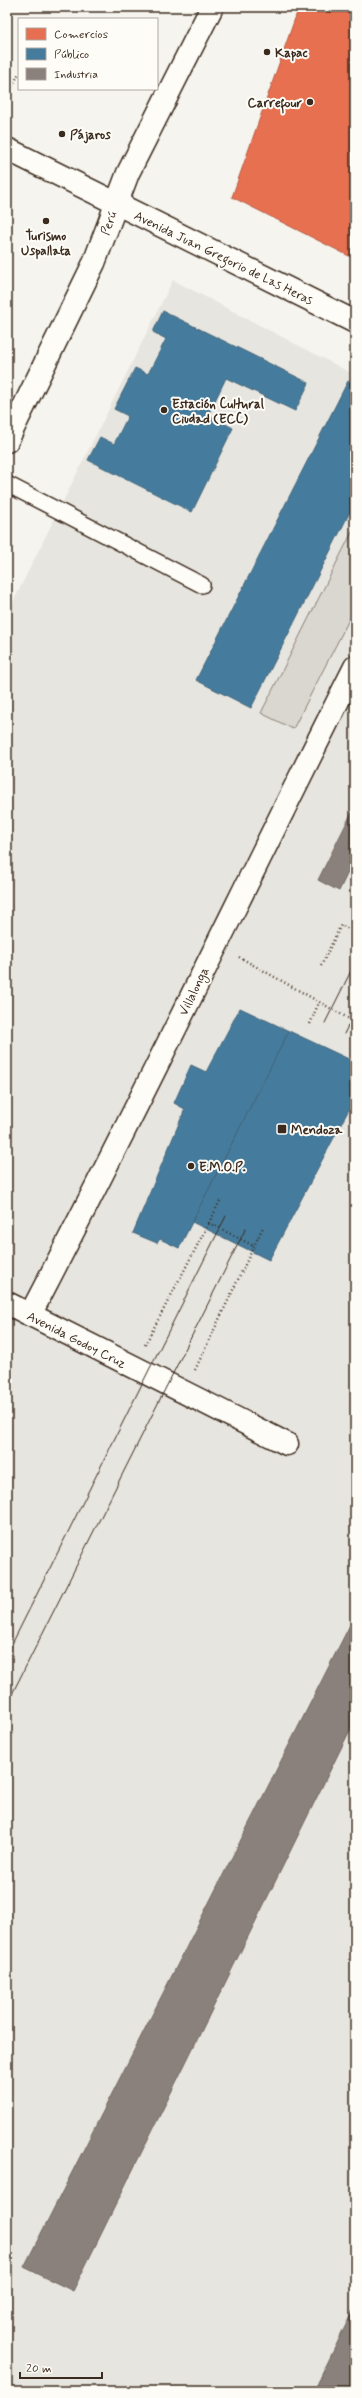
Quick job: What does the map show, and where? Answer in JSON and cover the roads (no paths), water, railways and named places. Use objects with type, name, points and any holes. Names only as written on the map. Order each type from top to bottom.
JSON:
[{"type":"street","name":"Perú","points":[[7,441],[94,263],[128,173],[212,7]]},
{"type":"street","name":"Avenida Juan Gregorio de Las Heras","points":[[7,150],[355,322]]},
{"type":"street","name":"Villalonga","points":[[30,1315],[126,1130],[216,944],[355,667]]},
{"type":"street","name":"Avenida Godoy Cruz","points":[[7,1303],[288,1444]]},
{"type":"lane","points":[[7,484],[202,585]]},
{"type":"tram line","points":[[325,1023],[355,963]]},
{"type":"tram line","points":[[344,1034],[355,1012]]},
{"type":"tram line","points":[[7,1654],[226,1216]]},
{"type":"tram line","points":[[7,1704],[246,1228]]},
{"type":"place","name":"Kapac","points":[[267,52]]},
{"type":"place","name":"Carrefour","points":[[310,102]]},
{"type":"place","name":"Pájaros","points":[[62,134]]},
{"type":"place","name":"Turismo Uspallata","points":[[46,221]]},
{"type":"place","name":"Estación Cultural Ciudad (ECC)","points":[[164,410]]},
{"type":"place","name":"Mendoza","points":[[282,1129]]},
{"type":"place","name":"E.M.O.P.","points":[[191,1166]]}]
